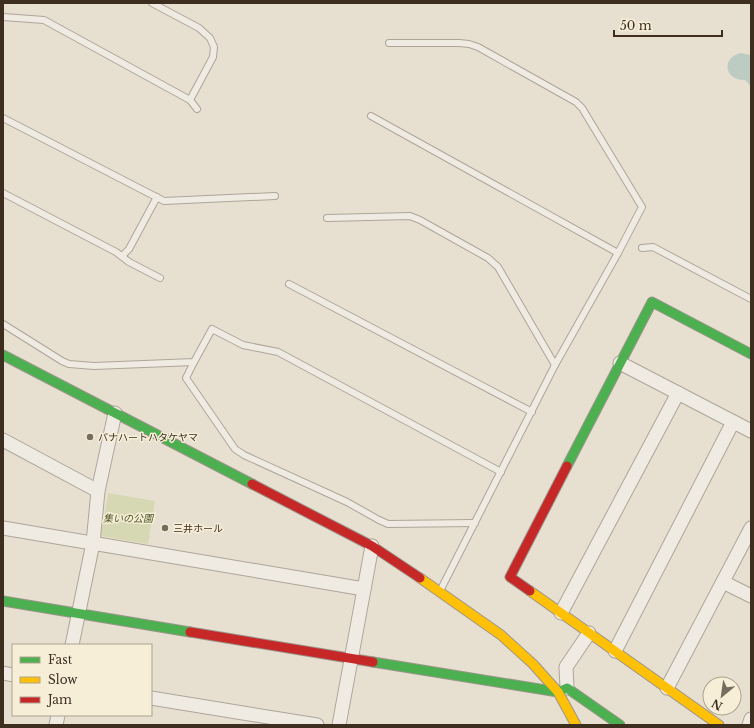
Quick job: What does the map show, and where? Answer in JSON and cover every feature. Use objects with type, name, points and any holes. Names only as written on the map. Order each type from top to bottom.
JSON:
[{"type":"street","points":[[719,725],[510,577],[652,302],[751,354]]},
{"type":"street","points":[[3,355],[372,546],[440,591],[501,635],[562,690],[620,725]]},
{"type":"street","points":[[620,363],[751,431]]},
{"type":"street","points":[[562,613],[678,393]]},
{"type":"street","points":[[72,644],[93,543],[98,491],[115,413]]},
{"type":"street","points":[[615,651],[733,422]]},
{"type":"street","points":[[3,440],[98,491]]},
{"type":"street","points":[[3,528],[364,589]]},
{"type":"street","points":[[667,688],[751,528]]},
{"type":"street","points":[[339,725],[372,546]]},
{"type":"street","points":[[723,582],[751,596]]},
{"type":"street","points":[[3,601],[78,615],[351,659],[562,690]]},
{"type":"street","points":[[576,725],[562,690],[566,667],[589,633]]},
{"type":"street","points":[[152,698],[318,725]]},
{"type":"street","points":[[749,725],[751,719]]},
{"type":"lane","points":[[152,3],[199,28],[210,38],[214,47],[213,57],[190,100]]},
{"type":"lane","points":[[3,17],[44,20],[190,100],[197,109]]},
{"type":"lane","points":[[389,43],[469,44],[478,47],[576,102],[582,108],[642,208],[618,254],[555,365],[440,591]]},
{"type":"lane","points":[[371,116],[618,254]]},
{"type":"lane","points":[[3,118],[164,201],[276,196]]},
{"type":"lane","points":[[3,193],[116,252],[130,262],[160,278]]},
{"type":"lane","points":[[122,256],[129,249],[156,197]]},
{"type":"lane","points":[[326,218],[410,216],[420,220],[488,258],[498,267],[555,365]]},
{"type":"lane","points":[[642,248],[657,249],[751,299]]},
{"type":"lane","points":[[289,284],[532,412]]},
{"type":"lane","points":[[3,324],[69,364],[94,366],[194,362]]},
{"type":"lane","points":[[475,523],[388,524],[347,502],[244,455],[234,449],[186,378],[194,362],[212,329],[243,346],[278,352],[501,472]]},
{"type":"green space","name":"集いの公園","points":[[108,493],[155,501],[148,544],[101,536]]},
{"type":"shaded area","points":[[741,53],[751,55],[751,86],[745,80],[733,77],[729,73],[728,64],[730,59]]},
{"type":"traffic: fast","points":[[567,466],[652,302],[751,354]]},
{"type":"traffic: fast","points":[[3,355],[252,484]]},
{"type":"traffic: fast","points":[[3,601],[190,632]]},
{"type":"traffic: fast","points":[[373,662],[558,692],[567,688],[620,725]]},
{"type":"traffic: slow","points":[[420,578],[501,635],[533,664],[558,692],[576,725]]},
{"type":"traffic: slow","points":[[530,591],[719,725]]},
{"type":"traffic: jam","points":[[530,591],[510,577],[567,466]]},
{"type":"traffic: jam","points":[[252,484],[372,546],[420,578]]},
{"type":"traffic: jam","points":[[190,632],[373,662]]},
{"type":"place","name":"パナハートハタケヤマ","points":[[90,437]]},
{"type":"place","name":"三井ホール","points":[[165,528]]}]
